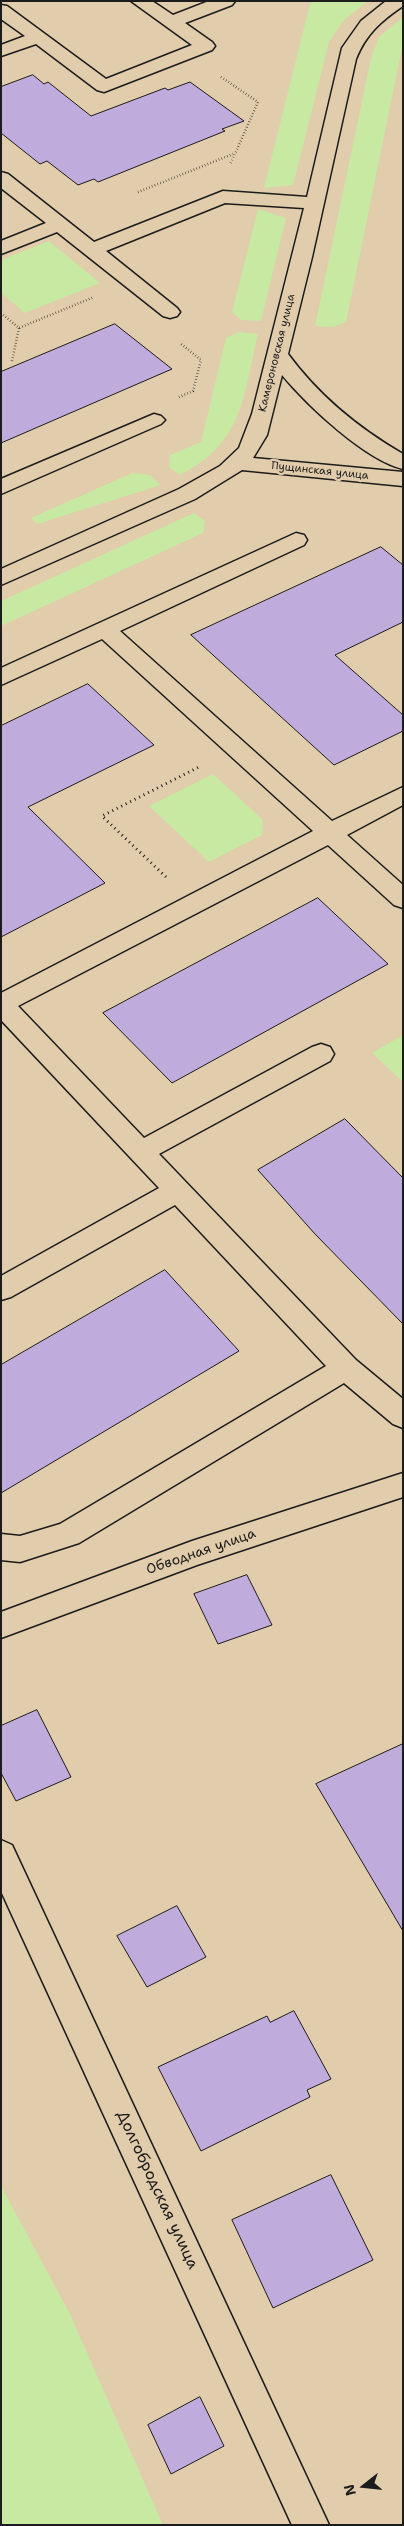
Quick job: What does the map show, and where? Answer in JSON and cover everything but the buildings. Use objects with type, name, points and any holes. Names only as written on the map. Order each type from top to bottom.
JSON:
[{"type":"street","points":[[1,10],[104,86],[206,46],[140,1]]},
{"type":"street","points":[[171,22],[226,1]]},
{"type":"street","name":"Камероновская улица","points":[[1,578],[187,494],[237,463],[249,450],[255,437],[278,355],[352,45],[365,25],[399,1]]},
{"type":"street","points":[[1,51],[38,37]]},
{"type":"street","points":[[1,178],[170,312]]},
{"type":"street","points":[[92,250],[223,197],[314,203]]},
{"type":"street","points":[[1,248],[60,224]]},
{"type":"street","points":[[278,355],[294,379],[315,401],[371,446],[403,464]]},
{"type":"street","points":[[1,487],[154,420]]},
{"type":"street","name":"Пущинская улица","points":[[237,463],[403,479]]},
{"type":"street","points":[[1,678],[296,540]]},
{"type":"street","points":[[104,629],[403,899]]},
{"type":"street","points":[[403,795],[1,1004],[346,1368],[403,1416]]},
{"type":"street","points":[[140,1152],[321,1054]]},
{"type":"street","points":[[1,1290],[177,1191]]},
{"type":"street","points":[[1,1547],[20,1549],[69,1534],[346,1368]]},
{"type":"street","name":"Обводная улица","points":[[1,1625],[192,1554],[403,1485]]},
{"type":"street","name":"Долгобродская улица","points":[[1,1855],[311,2525]]},
{"type":"path","points":[[188,53],[258,102],[233,154],[223,197]]},
{"type":"path","points":[[133,194],[233,154]]},
{"type":"path","points":[[19,328],[132,281]]},
{"type":"path","points":[[1,313],[19,328]]},
{"type":"path","points":[[12,361],[19,328]]},
{"type":"path","points":[[193,904],[102,816],[237,748]]},
{"type":"green space","points":[[315,1],[368,1],[343,21],[329,42],[293,185],[264,188],[310,4]]},
{"type":"green space","points":[[403,17],[403,43],[346,322],[333,327],[315,326],[371,58],[379,37]]},
{"type":"green space","points":[[258,209],[286,218],[261,321],[241,320],[232,312]]},
{"type":"green space","points":[[49,241],[100,283],[25,313],[1,293],[1,260]]},
{"type":"green space","points":[[239,332],[258,334],[244,398],[237,416],[229,432],[217,448],[201,462],[180,475],[169,467],[170,455],[201,442],[226,338]]},
{"type":"green space","points":[[132,473],[150,475],[161,485],[37,524],[31,518]]},
{"type":"green space","points":[[194,513],[205,521],[203,533],[1,626],[1,601]]},
{"type":"green space","points":[[213,774],[263,820],[262,835],[209,862],[149,806]]},
{"type":"green space","points":[[403,1035],[403,1082],[372,1053]]},
{"type":"green space","points":[[1,2186],[69,2312],[163,2525],[1,2525]]}]
